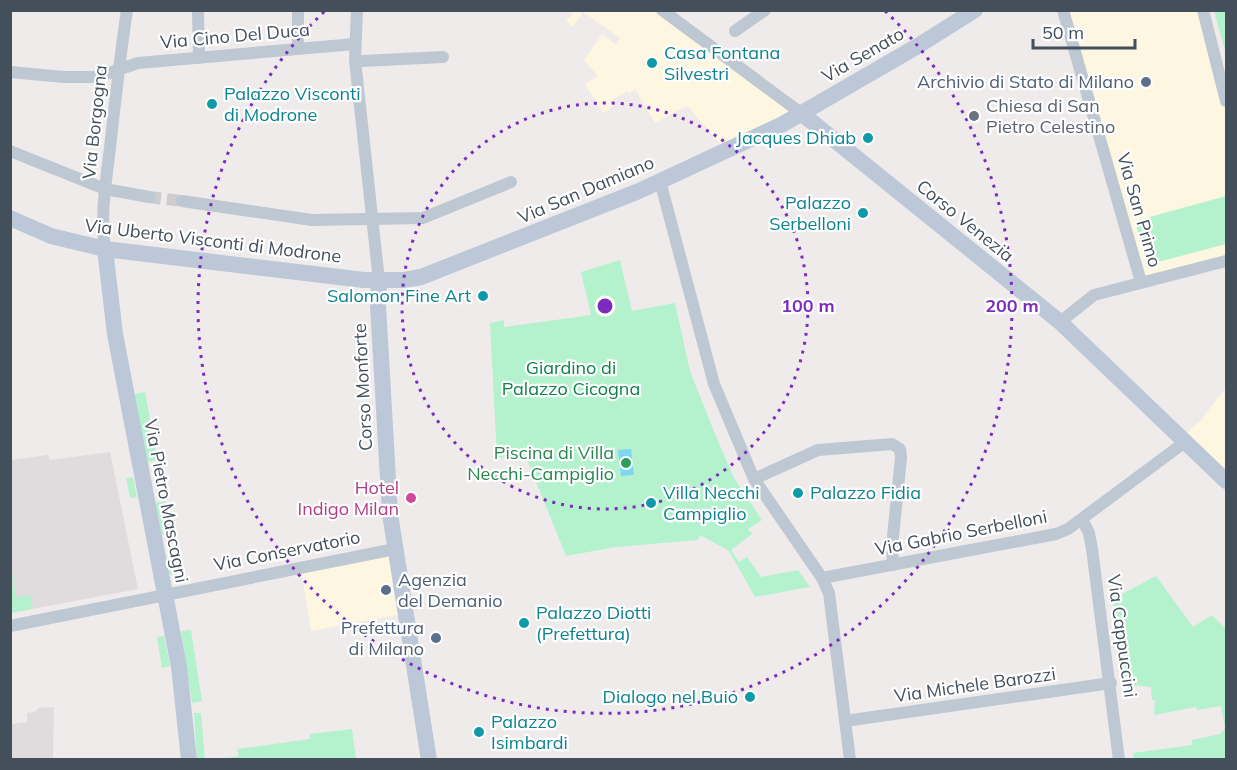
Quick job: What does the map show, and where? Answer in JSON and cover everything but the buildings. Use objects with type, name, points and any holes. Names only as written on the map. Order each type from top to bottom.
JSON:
[{"type":"street","name":"Via Borgogna","points":[[104,244],[105,189],[128,10]]},
{"type":"street","points":[[198,10],[199,58]]},
{"type":"street","points":[[298,10],[298,49]]},
{"type":"street","name":"Corso Monforte","points":[[357,10],[355,44],[379,281],[378,304],[388,492],[429,759]]},
{"type":"street","name":"Corso Venezia","points":[[662,10],[801,113],[1060,322],[1227,481]]},
{"type":"street","points":[[735,31],[765,10]]},
{"type":"street","name":"Via Senato","points":[[801,113],[975,10]]},
{"type":"street","name":"Via San Primo","points":[[1062,10],[1141,282]]},
{"type":"street","points":[[1203,10],[1227,101]]},
{"type":"street","name":"Via Cino Del Duca","points":[[10,72],[64,77],[97,77],[138,63],[355,44]]},
{"type":"street","points":[[362,61],[443,57]]},
{"type":"street","name":"Via San Damiano","points":[[379,281],[404,280],[429,275],[660,181],[783,124],[801,113]]},
{"type":"street","points":[[10,151],[105,189],[149,197]]},
{"type":"street","points":[[660,181],[714,384],[754,479],[822,578],[829,593],[850,759]]},
{"type":"street","points":[[182,201],[312,220],[423,219],[511,182]]},
{"type":"street","name":"Via Uberto Visconti di Modrone","points":[[10,218],[51,236],[379,281]]},
{"type":"street","name":"Via Pietro Mascagni","points":[[104,244],[115,334],[179,667],[189,759]]},
{"type":"street","points":[[1060,322],[1094,295],[1227,261]]},
{"type":"street","name":"Via Gabrio Serbelloni","points":[[822,578],[1056,534],[1082,519],[1185,442]]},
{"type":"street","points":[[754,479],[818,450],[892,444],[900,449],[901,458],[892,546],[893,565]]},
{"type":"street","name":"Via Cappuccini","points":[[1082,519],[1089,533],[1092,549],[1119,759]]},
{"type":"street","name":"Via Conservatorio","points":[[10,626],[395,549]]},
{"type":"street","name":"Via Michele Barozzi","points":[[845,721],[1111,683]]},
{"type":"shaded area","points":[[575,11],[659,11],[799,114],[727,151],[687,106],[655,123],[635,89],[611,101],[614,106],[603,113],[585,84],[598,76],[584,60],[602,34],[616,45],[620,38],[583,12],[573,27],[566,21]]},
{"type":"shaded area","points":[[1064,11],[1202,11],[1226,105],[1226,260],[1142,281]]},
{"type":"shaded area","points":[[1226,387],[1226,469],[1223,474],[1182,437],[1201,420]]},
{"type":"shaded area","points":[[110,452],[138,589],[11,613],[11,460],[48,455],[50,460]]},
{"type":"shaded area","points":[[393,552],[403,614],[311,631],[301,569]]},
{"type":"shaded area","points":[[54,707],[53,759],[12,759],[11,724],[27,722],[27,713],[35,712],[38,708]]},
{"type":"green space","points":[[1214,11],[1226,11],[1226,54]]},
{"type":"green space","points":[[1226,196],[1226,244],[1147,265],[1135,221]]},
{"type":"green space","name":"Giardino di Palazzo Cicogna","points":[[620,260],[632,311],[675,303],[690,371],[715,434],[734,478],[762,520],[748,529],[752,534],[731,550],[739,562],[747,557],[761,577],[798,570],[810,587],[755,597],[729,551],[700,535],[698,540],[616,547],[566,556],[526,457],[497,458],[490,323],[504,320],[504,327],[591,315],[581,272]]},
{"type":"green space","points":[[145,392],[158,460],[147,462],[134,394]]},
{"type":"green space","points":[[133,477],[137,497],[130,498],[126,478]]},
{"type":"green space","points":[[165,501],[171,533],[162,535],[155,503]]},
{"type":"green space","points":[[177,556],[180,574],[171,575],[166,558]]},
{"type":"green space","points":[[11,566],[16,597],[30,595],[33,609],[11,613]]},
{"type":"green space","points":[[1156,576],[1193,627],[1212,615],[1226,629],[1226,759],[1134,759],[1133,753],[1192,745],[1192,740],[1220,734],[1225,728],[1221,706],[1197,710],[1196,707],[1154,715],[1155,700],[1152,700],[1151,687],[1124,684],[1113,599]]},
{"type":"green space","points":[[191,630],[202,701],[192,703],[181,631]]},
{"type":"green space","points":[[164,636],[170,666],[162,668],[157,637]]},
{"type":"green space","points":[[194,713],[201,713],[205,759],[197,759]]},
{"type":"green space","points":[[352,729],[356,759],[221,759],[239,756],[237,749],[310,739],[310,734]]},
{"type":"water","name":"Piscina di Villa Necchi-Campiglio","points":[[631,449],[634,475],[621,476],[618,450]]},
{"type":"tunnel","points":[[149,197],[182,201]]},
{"type":"place","name":"Casa Fontana Silvestri","points":[[652,63]]},
{"type":"place","name":"Archivio di Stato di Milano","points":[[1146,82]]},
{"type":"place","name":"Palazzo Visconti di Modrone","points":[[212,104]]},
{"type":"place","name":"Chiesa di San Pietro Celestino","points":[[974,116]]},
{"type":"place","name":"Jacques Dhiab","points":[[868,138]]},
{"type":"place","name":"Palazzo Serbelloni","points":[[863,213]]},
{"type":"place","name":"Salomon Fine Art","points":[[483,296]]},
{"type":"place","name":"Piscina di Villa Necchi-Campiglio","points":[[626,463]]},
{"type":"place","name":"Palazzo Fidia","points":[[798,493]]},
{"type":"place","name":"Hotel Indigo Milan","points":[[411,498]]},
{"type":"place","name":"Villa Necchi Campiglio","points":[[651,503]]},
{"type":"place","name":"Agenzia del Demanio","points":[[386,590]]},
{"type":"place","name":"Palazzo Diotti (Prefettura)","points":[[524,623]]},
{"type":"place","name":"Prefettura di Milano","points":[[436,638]]},
{"type":"place","name":"Dialogo nel Buio","points":[[750,697]]},
{"type":"place","name":"Palazzo Isimbardi","points":[[479,732]]}]
